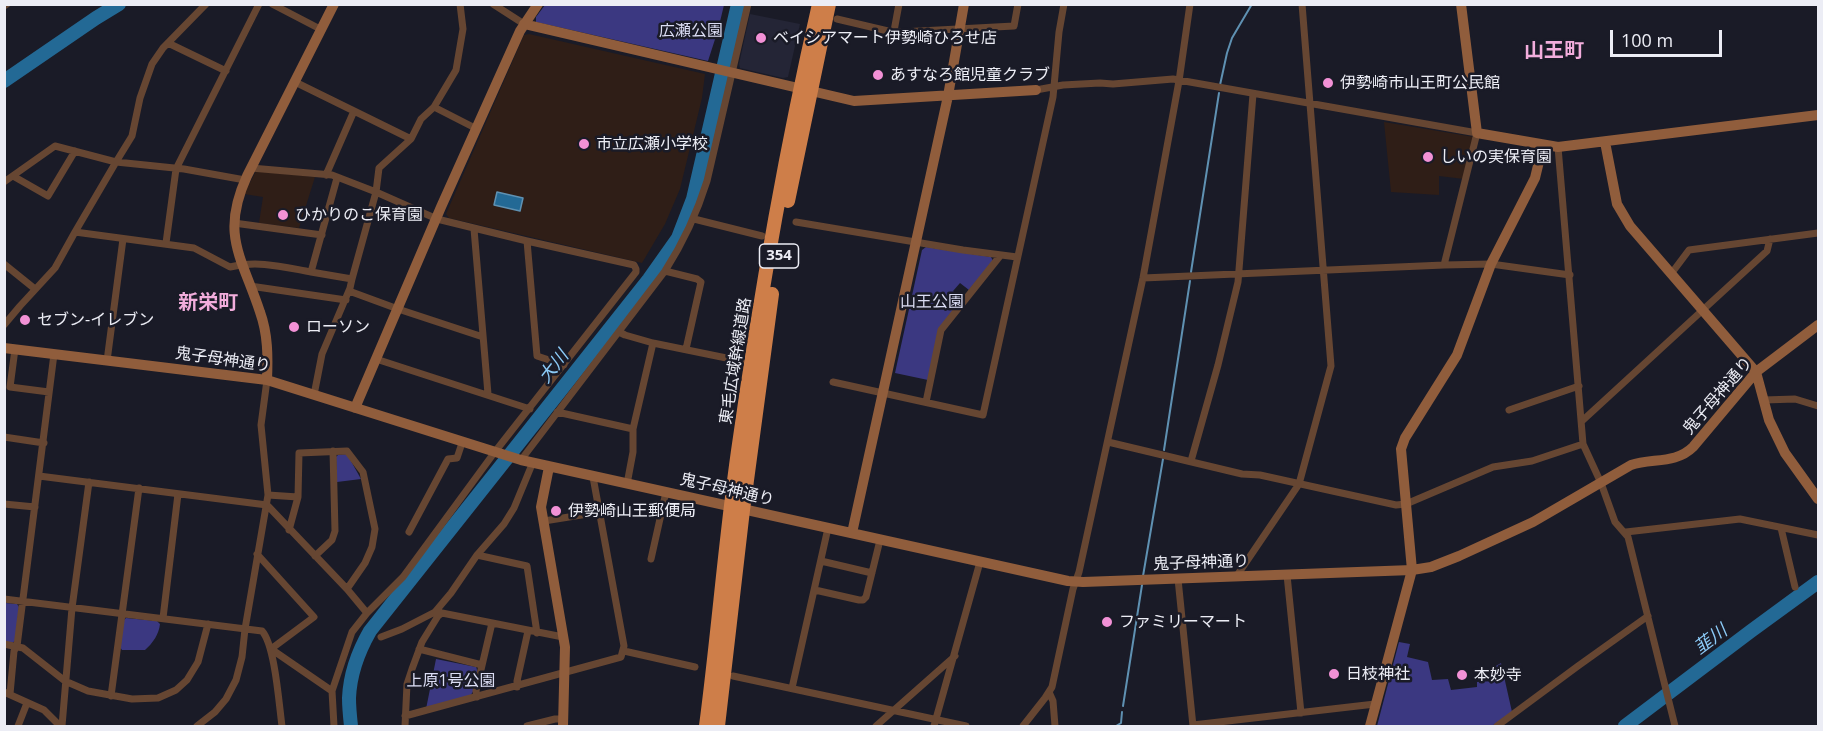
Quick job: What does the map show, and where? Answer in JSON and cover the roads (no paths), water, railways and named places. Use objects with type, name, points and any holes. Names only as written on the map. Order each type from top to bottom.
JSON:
[{"type":"highway","name":"東毛広域幹線道路","points":[[806,90],[819,4]]},
{"type":"highway","name":"東毛広域幹線道路","points":[[718,726],[737,508],[738,452],[763,292],[806,90],[829,4]]},
{"type":"highway","name":"東毛広域幹線道路","points":[[706,726],[737,508]]},
{"type":"street","points":[[4,325],[56,268],[132,136],[140,98],[152,64],[163,48],[206,4]]},
{"type":"street","points":[[166,243],[177,169],[259,4]]},
{"type":"street","points":[[272,4],[322,30]]},
{"type":"street","points":[[198,726],[220,707],[231,689],[242,657],[268,495],[261,425],[267,380],[266,335],[261,313],[242,264],[234,235],[237,203],[245,180],[334,4]]},
{"type":"street","points":[[314,395],[322,354],[349,291],[376,192],[379,168],[411,139],[421,119],[434,107],[456,70],[463,29],[460,4]]},
{"type":"street","points":[[493,4],[524,24],[712,69],[861,101],[1036,90],[1100,82],[1113,84],[1173,79],[1558,147],[1818,115]]},
{"type":"street","points":[[356,408],[524,24],[538,4]]},
{"type":"street","points":[[519,460],[665,271],[694,219],[707,181],[748,4]]},
{"type":"street","points":[[894,31],[899,4]]},
{"type":"street","points":[[852,533],[948,96],[964,4]]},
{"type":"street","points":[[837,19],[894,31],[1014,26],[1018,4]]},
{"type":"street","points":[[833,382],[983,415],[1054,87],[1064,4]]},
{"type":"street","points":[[1023,726],[1049,692],[1053,683],[1143,278],[1179,81],[1190,4]]},
{"type":"street","points":[[1236,577],[1299,484],[1330,366],[1302,4]]},
{"type":"street","points":[[1444,265],[1477,133],[1461,4]]},
{"type":"street","points":[[168,44],[226,71]]},
{"type":"street","points":[[295,82],[411,139]]},
{"type":"street","points":[[1191,461],[1218,365],[1239,274],[1253,94]]},
{"type":"street","points":[[434,107],[477,129]]},
{"type":"street","points":[[326,175],[354,111]]},
{"type":"street","points":[[1605,142],[1617,204],[1630,226],[1756,372],[1769,420],[1785,453],[1818,499]]},
{"type":"street","points":[[1370,726],[1412,570],[1401,449],[1405,438],[1457,355],[1491,264],[1535,178],[1543,145]]},
{"type":"street","points":[[4,182],[55,146],[116,162],[245,180]]},
{"type":"street","points":[[1558,147],[1583,444],[1601,483],[1615,522],[1628,537],[1675,726]]},
{"type":"street","points":[[12,176],[48,196],[75,151]]},
{"type":"street","points":[[251,168],[326,175],[376,192],[437,219],[634,265],[636,269],[636,272],[403,577],[367,613],[352,632],[332,691],[334,726]]},
{"type":"street","points":[[311,272],[337,178]]},
{"type":"street","points":[[694,219],[762,236]]},
{"type":"street","points":[[796,222],[1017,257]]},
{"type":"street","points":[[234,223],[321,235]]},
{"type":"street","points":[[474,229],[488,394]]},
{"type":"street","points":[[75,232],[194,248],[230,267],[262,263],[352,279]]},
{"type":"street","points":[[1671,274],[1689,250],[1818,233]]},
{"type":"street","points":[[107,361],[123,239]]},
{"type":"street","points":[[1582,421],[1767,251],[1770,239]]},
{"type":"street","points":[[527,241],[537,356],[564,365]]},
{"type":"street","points":[[926,402],[941,330],[1000,256]]},
{"type":"street","points":[[4,264],[35,289]]},
{"type":"street","points":[[1143,278],[1491,264],[1570,275]]},
{"type":"street","points":[[665,271],[701,282],[686,349]]},
{"type":"street","points":[[250,285],[346,300]]},
{"type":"street","points":[[349,291],[483,337]]},
{"type":"street","name":"鬼子母神通り","points":[[10,348],[267,380],[519,460],[1076,582],[1412,570],[1431,567],[1533,522],[1635,464],[1673,459],[1689,451],[1756,372],[1818,325]]},
{"type":"street","points":[[619,332],[653,343],[741,361]]},
{"type":"street","points":[[627,484],[633,452],[633,429],[653,343]]},
{"type":"street","points":[[10,348],[10,387],[50,392]]},
{"type":"street","points":[[54,354],[17,646],[14,651],[7,693],[44,710],[61,726]]},
{"type":"street","points":[[376,359],[530,409]]},
{"type":"street","points":[[1509,410],[1579,386]]},
{"type":"street","points":[[1764,400],[1795,399],[1818,406]]},
{"type":"street","points":[[557,412],[633,429]]},
{"type":"street","points":[[4,437],[44,443]]},
{"type":"street","points":[[1108,442],[1242,474],[1260,475],[1396,505],[1406,504],[1493,467],[1532,461],[1583,444]]},
{"type":"street","points":[[409,532],[448,459],[457,458],[462,443]]},
{"type":"street","points":[[289,530],[298,497],[298,453],[346,451],[363,472],[375,529],[372,547],[365,563],[347,589]]},
{"type":"street","points":[[315,556],[332,540],[335,531],[333,452]]},
{"type":"street","points":[[405,726],[407,684],[419,650],[436,614],[477,555],[504,524],[514,508],[533,462]]},
{"type":"street","points":[[527,726],[555,719],[563,723],[563,637],[542,501],[549,467]]},
{"type":"street","points":[[39,476],[267,505],[367,613]]},
{"type":"street","points":[[405,716],[621,657],[624,651],[593,477]]},
{"type":"street","points":[[61,726],[72,608],[89,482]]},
{"type":"street","points":[[111,696],[139,488]]},
{"type":"street","points":[[651,559],[666,492]]},
{"type":"street","points":[[163,618],[178,494]]},
{"type":"street","points":[[268,495],[298,497]]},
{"type":"street","points":[[4,504],[35,507]]},
{"type":"street","points":[[544,521],[600,512]]},
{"type":"street","points":[[1626,532],[1740,519],[1818,535]]},
{"type":"street","points":[[792,688],[828,528]]},
{"type":"street","points":[[1782,528],[1795,587]]},
{"type":"street","points":[[815,590],[863,600],[866,597],[880,540]]},
{"type":"street","points":[[257,554],[314,617],[271,649]]},
{"type":"street","points":[[477,555],[527,566],[537,633]]},
{"type":"street","points":[[821,561],[872,573]]},
{"type":"street","points":[[935,723],[980,562]]},
{"type":"street","points":[[1287,575],[1301,712]]},
{"type":"street","points":[[1178,579],[1193,726],[1376,704]]},
{"type":"street","points":[[4,599],[262,631],[267,636],[271,649],[282,726]]},
{"type":"street","points":[[381,638],[442,613],[563,637]]},
{"type":"street","points":[[1497,726],[1648,616]]},
{"type":"street","points":[[477,698],[476,691],[492,623]]},
{"type":"street","points":[[4,644],[23,648],[65,681],[88,691],[132,699],[158,698],[176,690],[187,680],[198,662],[208,624]]},
{"type":"street","points":[[517,687],[528,631]]},
{"type":"street","points":[[271,649],[332,691]]},
{"type":"street","points":[[419,650],[482,665]]},
{"type":"street","points":[[624,651],[696,667]]},
{"type":"street","points":[[876,726],[955,656]]},
{"type":"street","points":[[733,676],[893,710],[935,723],[966,726]]},
{"type":"street","points":[[1049,692],[1053,701],[1056,726]]},
{"type":"street","points":[[18,726],[27,703]]},
{"type":"water","points":[[497,192],[523,198],[520,211],[494,205]]},
{"type":"waterway","points":[[4,81],[119,4]]},
{"type":"waterway","name":"大川","points":[[351,726],[349,698],[351,680],[358,655],[370,631],[649,279],[678,238],[693,199],[738,4]]},
{"type":"waterway","points":[[1220,85],[1232,38],[1252,4]]},
{"type":"waterway","points":[[1191,272],[1219,93]]},
{"type":"waterway","points":[[1164,450],[1190,281]]},
{"type":"waterway","points":[[1143,576],[1163,459]]},
{"type":"waterway","name":"韮川","points":[[1625,726],[1818,582]]},
{"type":"waterway","points":[[1123,706],[1142,585]]},
{"type":"waterway","points":[[1116,726],[1121,723],[1122,712]]},
{"type":"place","name":"ベイシアマート伊勢崎ひろせ店","points":[[761,38]]},
{"type":"place","name":"あすなろ館児童クラブ","points":[[878,75]]},
{"type":"place","name":"伊勢崎市山王町公民館","points":[[1328,83]]},
{"type":"place","name":"市立広瀬小学校","points":[[584,144]]},
{"type":"place","name":"しいの実保育園","points":[[1428,157]]},
{"type":"place","name":"ひかりのこ保育園","points":[[283,215]]},
{"type":"place","name":"セブン-イレブン","points":[[25,320]]},
{"type":"place","name":"ローソン","points":[[294,327]]},
{"type":"place","name":"伊勢崎山王郵便局","points":[[556,511]]},
{"type":"place","name":"ファミリーマート","points":[[1107,622]]},
{"type":"place","name":"日枝神社","points":[[1334,674]]},
{"type":"place","name":"本妙寺","points":[[1462,675]]},
{"type":"district","name":"山王町","points":[[1554,51]]},
{"type":"district","name":"新栄町","points":[[208,303]]},
{"type":"park label","name":"広瀬公園","points":[[691,31]]},
{"type":"park label","name":"山王公園","points":[[932,302]]},
{"type":"park label","name":"上原1号公園","points":[[451,681]]}]
